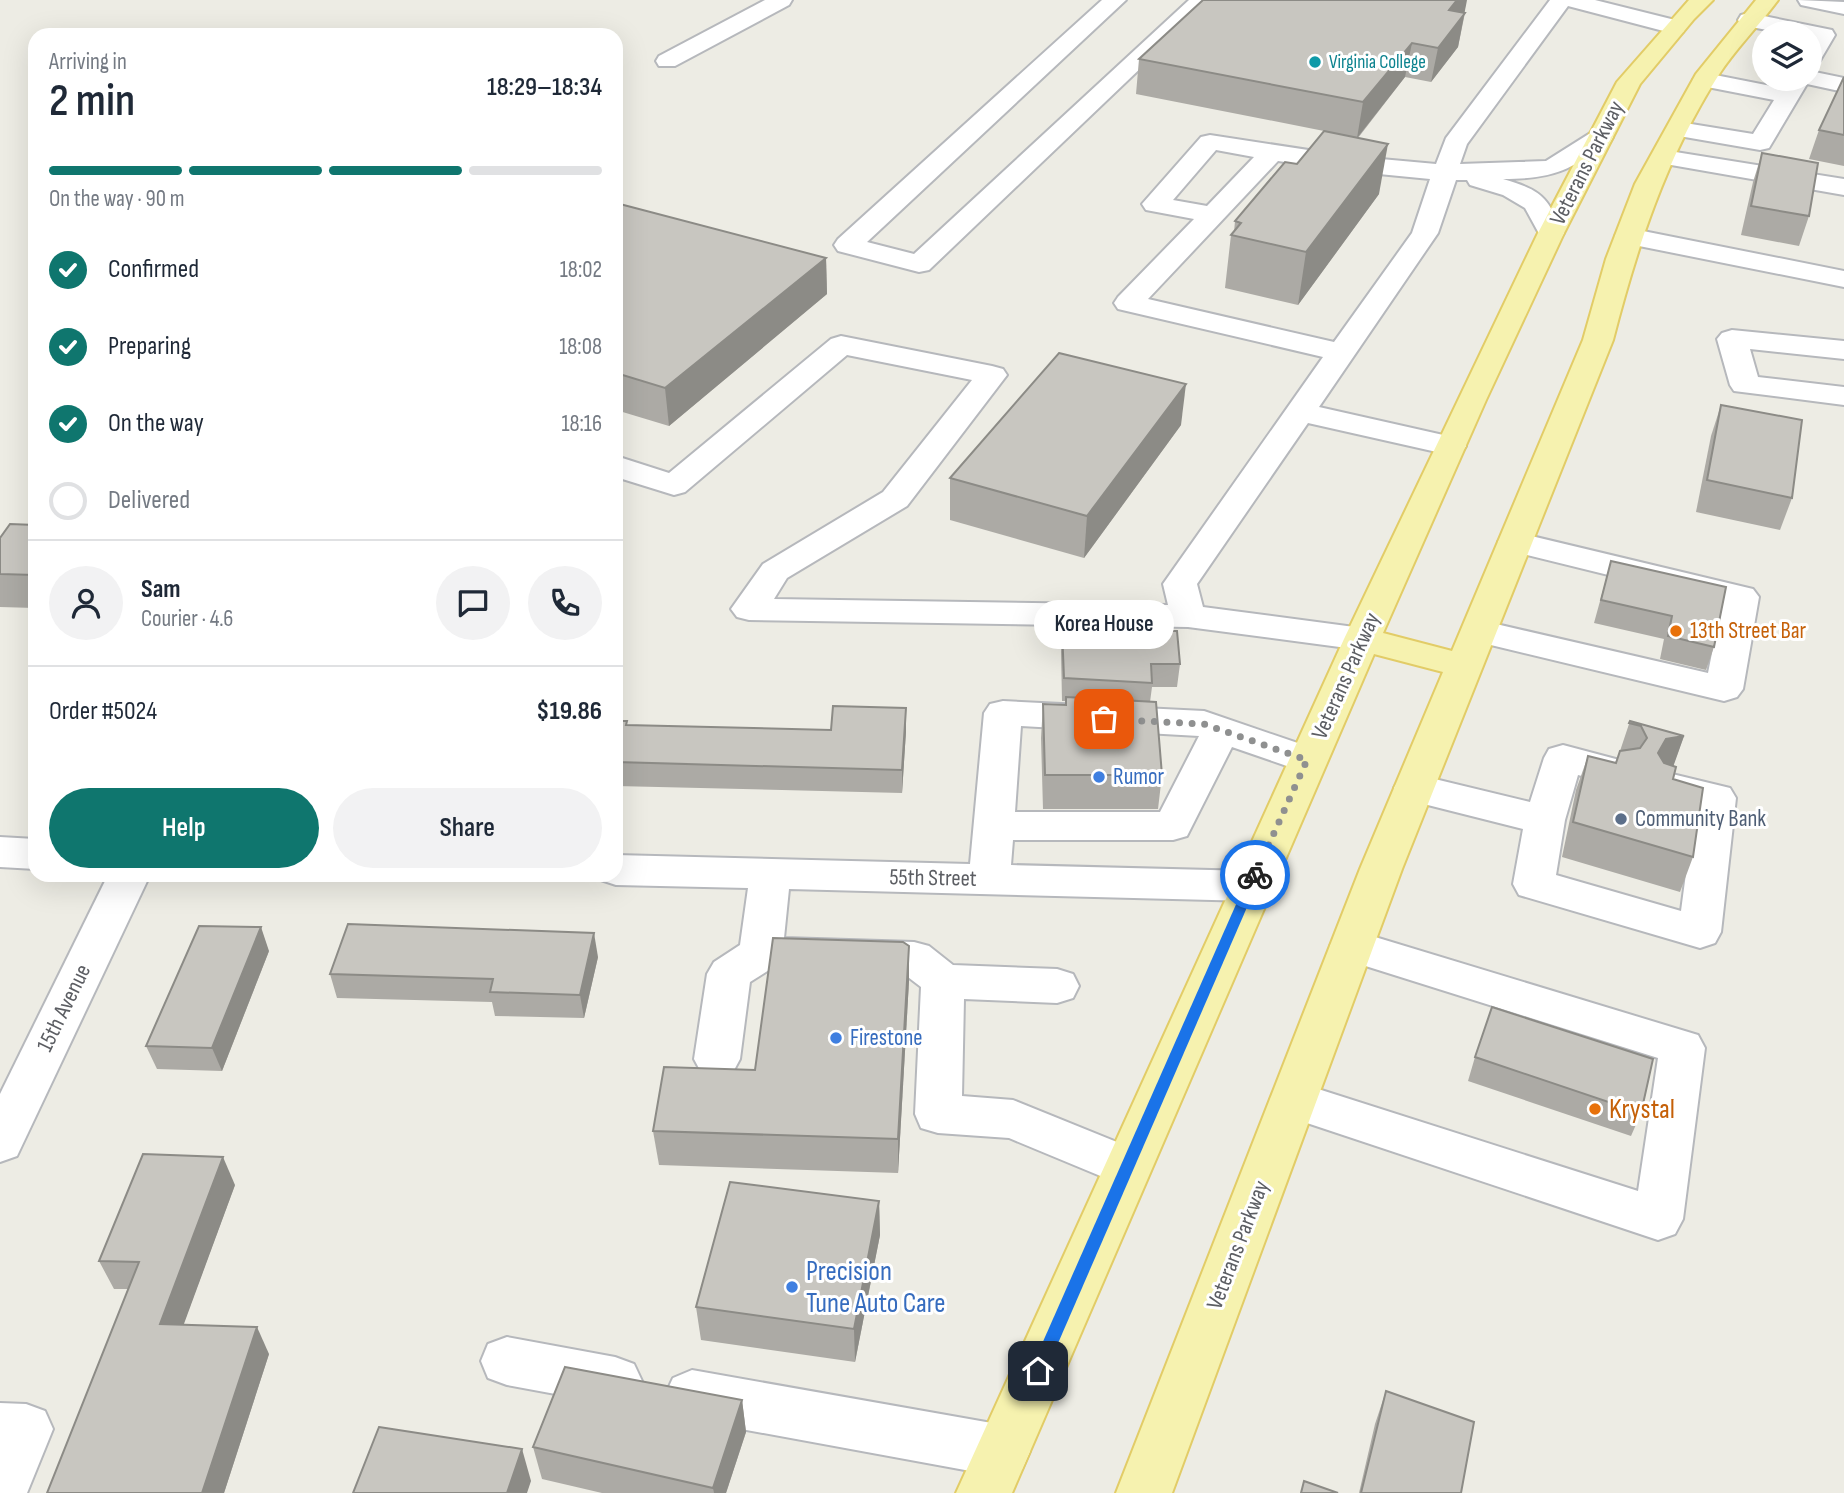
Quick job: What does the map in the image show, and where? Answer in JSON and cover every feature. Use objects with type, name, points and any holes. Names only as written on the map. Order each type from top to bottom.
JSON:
[{"type":"main road","name":"Veterans Parkway","points":[[994,1472],[1307,760],[1450,446],[1551,233],[1629,82],[1675,27],[1702,0]]},
{"type":"main road","name":"Veterans Parkway","points":[[1144,1493],[1414,788],[1598,340],[1628,236],[1648,184],[1705,80],[1767,0]]},
{"type":"main road","points":[[1362,639],[1464,666]]},
{"type":"street","points":[[667,61],[781,0]]},
{"type":"street","points":[[1115,0],[1049,74],[848,245],[919,264],[1098,83],[1201,0]]},
{"type":"street","points":[[1188,616],[1180,584],[1425,233],[1455,144],[1561,0]]},
{"type":"street","points":[[1570,0],[1610,13],[1675,27]]},
{"type":"street","points":[[1810,0],[1844,8]]},
{"type":"street","points":[[1749,20],[1834,37]]},
{"type":"street","points":[[1705,80],[1752,84]]},
{"type":"street","points":[[1822,80],[1844,85]]},
{"type":"street","points":[[1679,129],[1760,143],[1791,91]]},
{"type":"street","points":[[1213,215],[1156,204],[1210,142],[1364,168],[1446,173],[1532,170],[1557,166],[1601,137]]},
{"type":"street","points":[[1272,152],[1128,303],[1342,353]]},
{"type":"street","points":[[1663,157],[1844,187]]},
{"type":"street","points":[[1446,173],[1489,182],[1536,203],[1551,233]]},
{"type":"street","points":[[1628,236],[1844,279]]},
{"type":"street","points":[[1844,350],[1732,339],[1745,386],[1844,397]]},
{"type":"street","points":[[623,468],[674,485],[841,345],[992,375],[895,499],[775,571],[748,609],[1188,616],[1362,639]]},
{"type":"street","points":[[1301,412],[1450,446]]},
{"type":"street","points":[[1479,631],[1724,689],[1741,597],[1515,542]]},
{"type":"street","points":[[989,879],[1003,713],[1204,724],[1307,760]]},
{"type":"street","points":[[993,826],[1173,826],[1221,730]]},
{"type":"street","points":[[1613,771],[1563,758],[1545,820],[1534,884],[1700,932],[1716,798],[1668,786]]},
{"type":"street","points":[[1414,788],[1545,820]]},
{"type":"street","points":[[0,852],[28,854]]},
{"type":"street","name":"55th Street","points":[[623,870],[1251,886]]},
{"type":"street","points":[[761,953],[770,874]]},
{"type":"street","name":"15th Avenue","points":[[0,1142],[126,882]]},
{"type":"street","points":[[1293,1100],[1658,1219],[1682,1048],[1352,946]]},
{"type":"street","points":[[717,1059],[729,974],[761,953],[914,958],[943,981],[1057,986]]},
{"type":"street","points":[[943,981],[938,1114],[1013,1118],[1127,1167]]},
{"type":"street","points":[[507,1361],[994,1472]]},
{"type":"street","points":[[0,1428],[26,1429],[0,1492]]},
{"type":"building","name":"Virginia College","points":[[1203,0],[1457,0],[1449,10],[1465,13],[1438,48],[1412,43],[1363,102],[1139,59]]},
{"type":"building","points":[[1844,77],[1844,135],[1819,130]]},
{"type":"building","points":[[1324,131],[1388,144],[1306,252],[1231,235],[1241,223],[1235,221],[1285,162],[1297,164]]},
{"type":"building","points":[[1762,153],[1818,163],[1809,216],[1751,206]]},
{"type":"building","points":[[623,205],[826,258],[665,388],[623,375]]},
{"type":"building","points":[[1059,353],[1186,384],[1087,516],[950,478]]},
{"type":"building","points":[[1721,405],[1802,420],[1792,498],[1707,480]]},
{"type":"building","points":[[10,524],[28,525],[28,575],[0,574],[0,538]]},
{"type":"building","points":[[1611,561],[1726,587],[1714,647],[1668,636],[1672,616],[1601,600]]},
{"type":"building","points":[[1062,629],[1177,631],[1180,664],[1151,664],[1152,683],[1064,678]]},
{"type":"building","points":[[1066,697],[1156,702],[1162,775],[1045,775],[1043,704],[1066,705]]},
{"type":"building","points":[[833,706],[906,708],[902,770],[623,762],[623,721],[627,721],[626,725],[831,730]]},
{"type":"building","points":[[1630,721],[1684,736],[1666,739],[1658,753],[1664,763],[1676,767],[1673,779],[1703,788],[1693,857],[1573,822],[1588,756],[1616,763],[1620,751],[1640,748],[1647,738],[1641,726],[1629,723]]},
{"type":"building","points":[[348,924],[594,933],[580,995],[490,992],[493,979],[330,974]]},
{"type":"building","points":[[199,926],[261,927],[212,1048],[146,1046]]},
{"type":"building","name":"Firestone","points":[[773,938],[903,942],[909,946],[898,1139],[653,1131],[664,1067],[755,1070]]},
{"type":"building","points":[[1492,1007],[1653,1059],[1641,1113],[1475,1057]]},
{"type":"building","points":[[143,1154],[223,1157],[160,1324],[257,1327],[202,1493],[47,1493],[139,1262],[99,1261]]},
{"type":"building","name":"Precision Tune Auto Care","points":[[730,1182],[879,1201],[854,1329],[696,1307]]},
{"type":"building","points":[[565,1367],[742,1400],[713,1488],[533,1447]]},
{"type":"building","points":[[1386,1391],[1474,1422],[1461,1493],[1361,1493]]},
{"type":"building","points":[[379,1427],[522,1449],[507,1493],[353,1493]]},
{"type":"building","points":[[1304,1481],[1338,1493],[1301,1493]]},
{"type":"way so far","points":[[1104,719],[1204,724],[1307,760],[1255,875]]},
{"type":"place","name":"Virginia College","points":[[1315,62]]},
{"type":"place","name":"13th Street Bar","points":[[1676,631]]},
{"type":"place","name":"Korea House","points":[[1104,719]]},
{"type":"place","name":"Rumor","points":[[1099,777]]},
{"type":"place","name":"Community Bank","points":[[1621,819]]},
{"type":"place","name":"Firestone","points":[[836,1038]]},
{"type":"place","name":"Krystal","points":[[1595,1109]]},
{"type":"place","name":"Precision Tune Auto Care","points":[[792,1287]]},
{"type":"route","points":[[1038,1371],[1255,875]]}]
